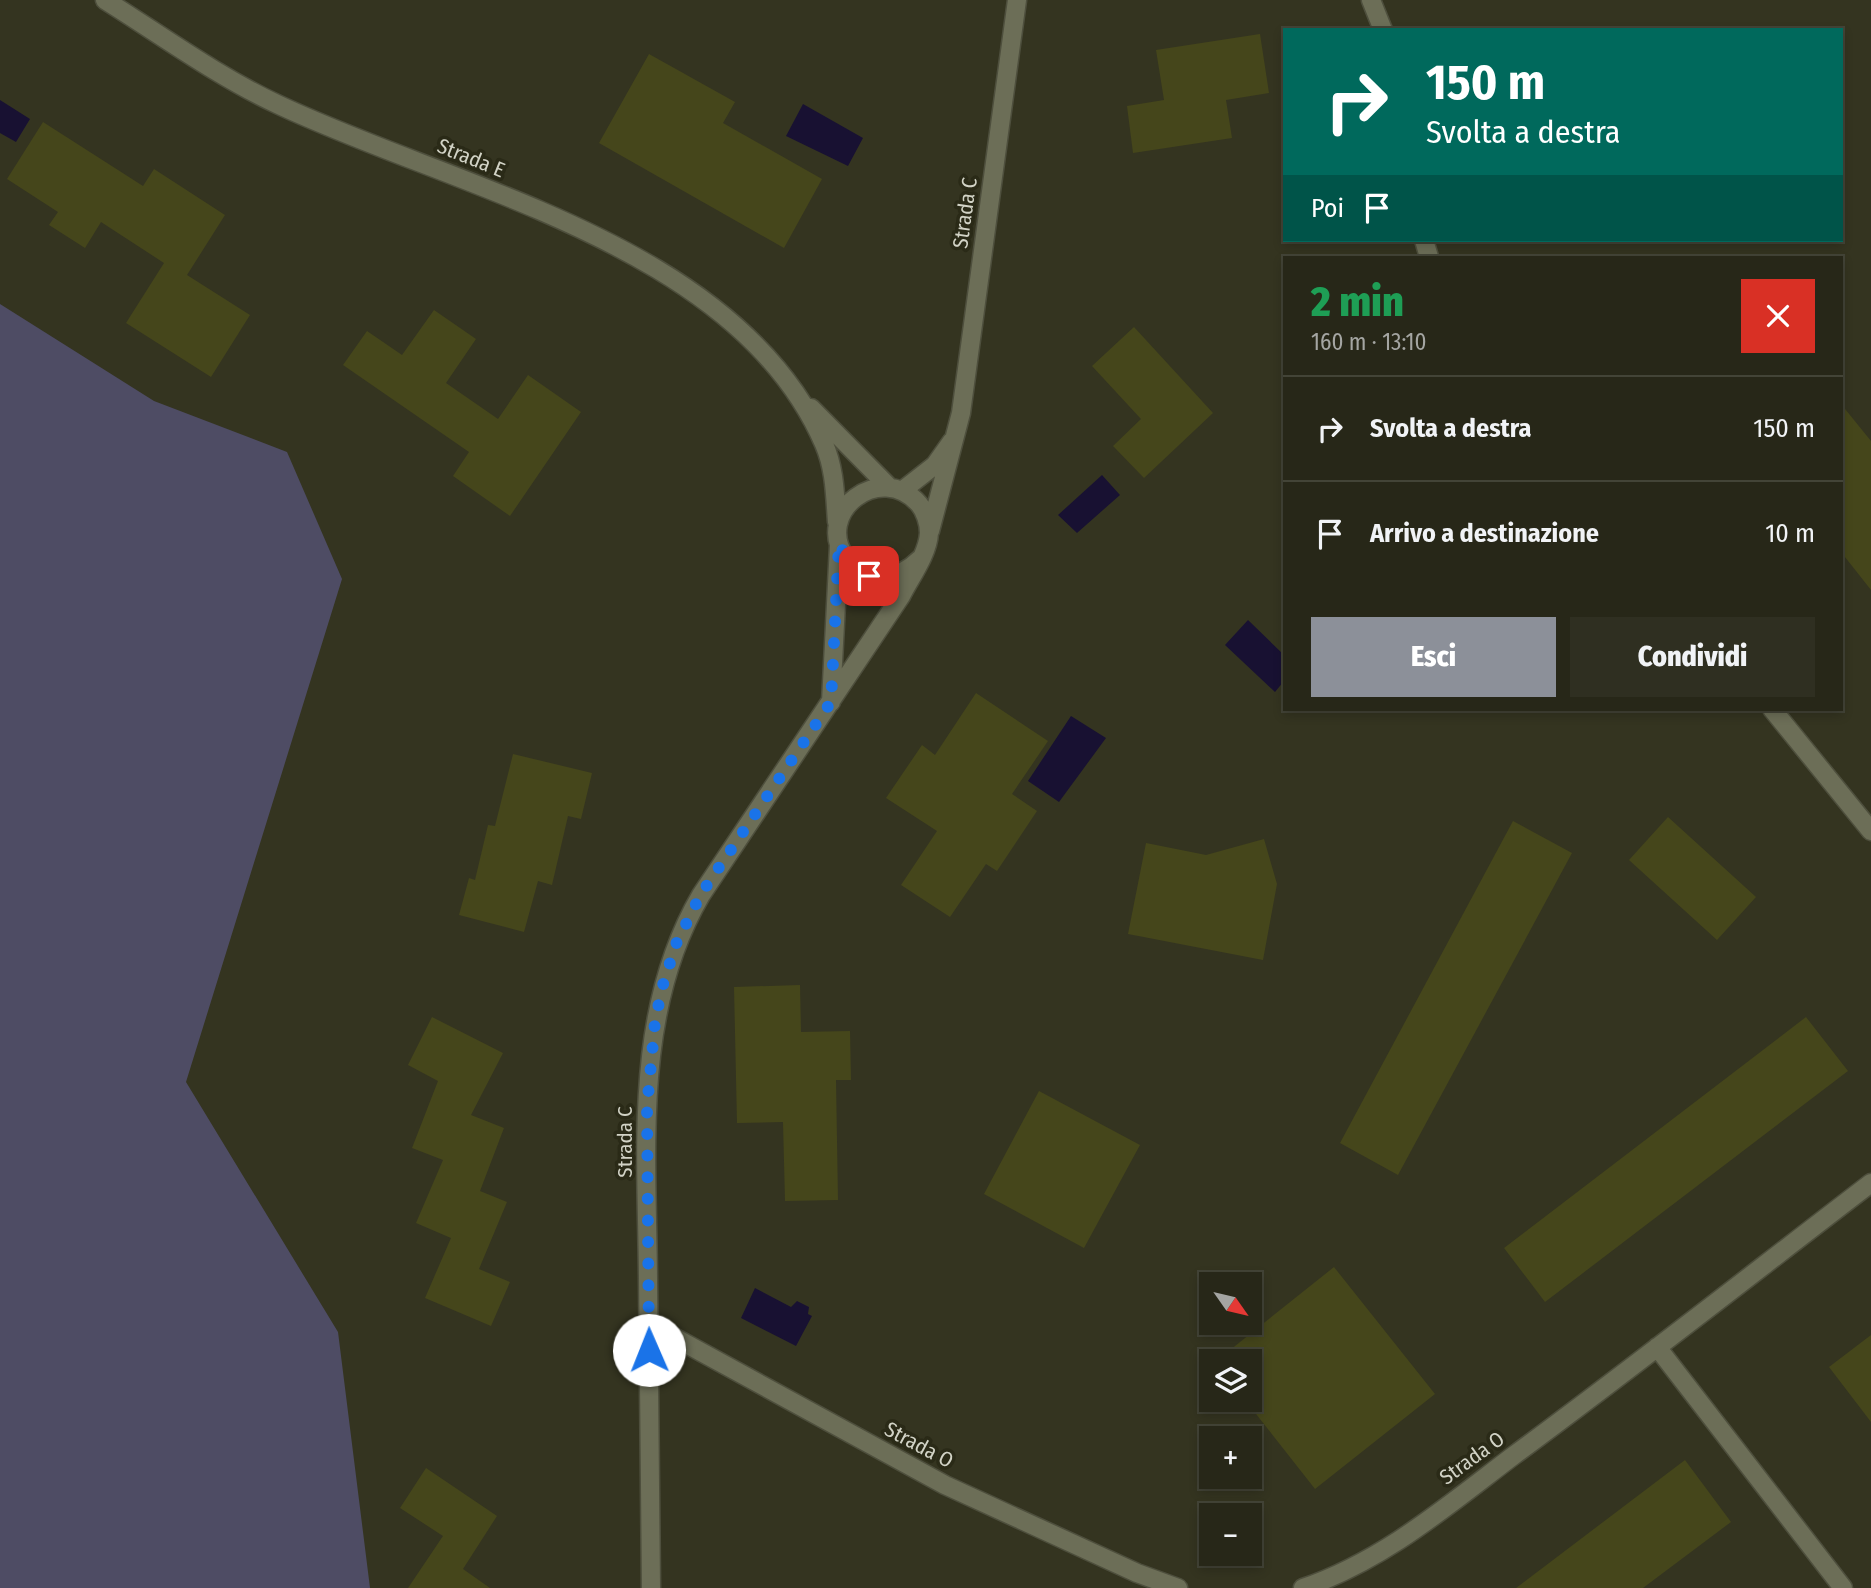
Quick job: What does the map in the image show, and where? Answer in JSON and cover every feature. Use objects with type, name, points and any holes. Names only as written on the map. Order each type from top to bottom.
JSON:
[{"type":"street","name":"Strada E","points":[[105,0],[276,104],[570,222],[678,284],[738,327],[771,360],[796,393],[825,445],[834,479],[838,536]]},
{"type":"street","name":"Strada C","points":[[929,534],[958,433],[1017,0]]},
{"type":"street","points":[[1371,0],[1382,28]]},
{"type":"street","name":"Strada E","points":[[796,393],[896,489]]},
{"type":"street","name":"Strada C","points":[[896,489],[935,465],[958,433]]},
{"type":"street","points":[[831,702],[838,536],[842,513],[851,500],[864,492],[896,489],[922,508],[929,534],[920,559],[898,575],[885,578],[869,576],[856,569],[845,557],[838,536]]},
{"type":"street","name":"Strada C","points":[[651,1588],[647,1107],[655,1022],[666,973],[676,944],[701,894],[901,596],[920,559]]},
{"type":"street","points":[[1774,711],[1871,831]]},
{"type":"street","name":"Strada O","points":[[1303,1588],[1334,1577],[1398,1541],[1871,1182]]},
{"type":"street","name":"Strada O","points":[[648,1323],[945,1485],[1137,1573],[1178,1588]]},
{"type":"street","points":[[1657,1347],[1843,1588]]},
{"type":"shaded area","points":[[0,100],[30,119],[16,142],[0,133]]},
{"type":"shaded area","points":[[803,104],[863,138],[848,166],[786,136]]},
{"type":"shaded area","points":[[0,304],[154,401],[287,452],[342,579],[186,1082],[338,1332],[370,1588],[0,1588]]},
{"type":"shaded area","points":[[1102,475],[1120,495],[1077,533],[1058,515]]},
{"type":"shaded area","points":[[1248,620],[1283,654],[1283,682],[1275,692],[1225,645]]},
{"type":"shaded area","points":[[1071,716],[1106,738],[1059,802],[1028,781]]},
{"type":"shaded area","points":[[755,1288],[791,1307],[797,1301],[809,1307],[808,1314],[812,1316],[796,1346],[741,1318]]},
{"type":"building","points":[[1260,34],[1269,93],[1226,100],[1232,138],[1133,153],[1127,106],[1164,100],[1156,50]]},
{"type":"building","points":[[649,54],[735,102],[723,123],[822,179],[784,248],[599,143]]},
{"type":"building","points":[[43,122],[143,186],[154,169],[225,215],[187,275],[250,315],[211,377],[126,323],[164,263],[101,222],[85,248],[49,225],[58,212],[7,179]]},
{"type":"building","points":[[434,310],[476,339],[446,383],[498,419],[528,375],[581,412],[510,516],[453,476],[469,452],[343,365],[367,331],[402,355]]},
{"type":"building","points":[[1134,327],[1213,413],[1144,478],[1113,446],[1141,419],[1092,366]]},
{"type":"building","points":[[1843,406],[1871,441],[1871,590],[1843,555]]},
{"type":"building","points":[[976,693],[1048,741],[1012,794],[1037,811],[997,871],[986,864],[950,917],[901,885],[937,831],[886,798],[922,745],[935,755]]},
{"type":"building","points":[[513,754],[592,773],[581,819],[568,816],[552,885],[538,881],[524,932],[459,915],[469,878],[475,880],[488,825],[495,826]]},
{"type":"building","points":[[1668,817],[1756,897],[1717,940],[1629,860]]},
{"type":"building","points":[[1513,821],[1572,853],[1398,1175],[1340,1143]]},
{"type":"building","points":[[1264,839],[1277,884],[1263,960],[1128,934],[1146,843],[1206,855]]},
{"type":"building","points":[[800,985],[801,1032],[850,1031],[851,1080],[836,1080],[838,1200],[785,1201],[783,1122],[737,1123],[734,987]]},
{"type":"building","points":[[432,1017],[503,1053],[471,1115],[504,1128],[480,1191],[507,1202],[479,1269],[510,1282],[491,1326],[425,1298],[451,1238],[416,1223],[443,1160],[412,1148],[438,1081],[408,1065]]},
{"type":"building","points":[[1806,1017],[1848,1071],[1545,1302],[1504,1248]]},
{"type":"building","points":[[1039,1091],[1140,1145],[1084,1248],[984,1194]]},
{"type":"building","points":[[1334,1267],[1435,1394],[1315,1489],[1254,1412],[1262,1412],[1262,1349],[1231,1349],[1249,1335],[1262,1335],[1262,1324]]},
{"type":"building","points":[[1871,1335],[1871,1422],[1829,1367]]},
{"type":"building","points":[[1685,1460],[1731,1522],[1643,1588],[1516,1588]]},
{"type":"building","points":[[426,1468],[497,1516],[463,1569],[490,1588],[408,1588],[443,1536],[400,1508]]},
{"type":"route","points":[[649,1350],[647,1107],[655,1022],[666,973],[683,927],[701,894],[831,702],[839,543],[845,557],[856,569],[869,576]]}]
